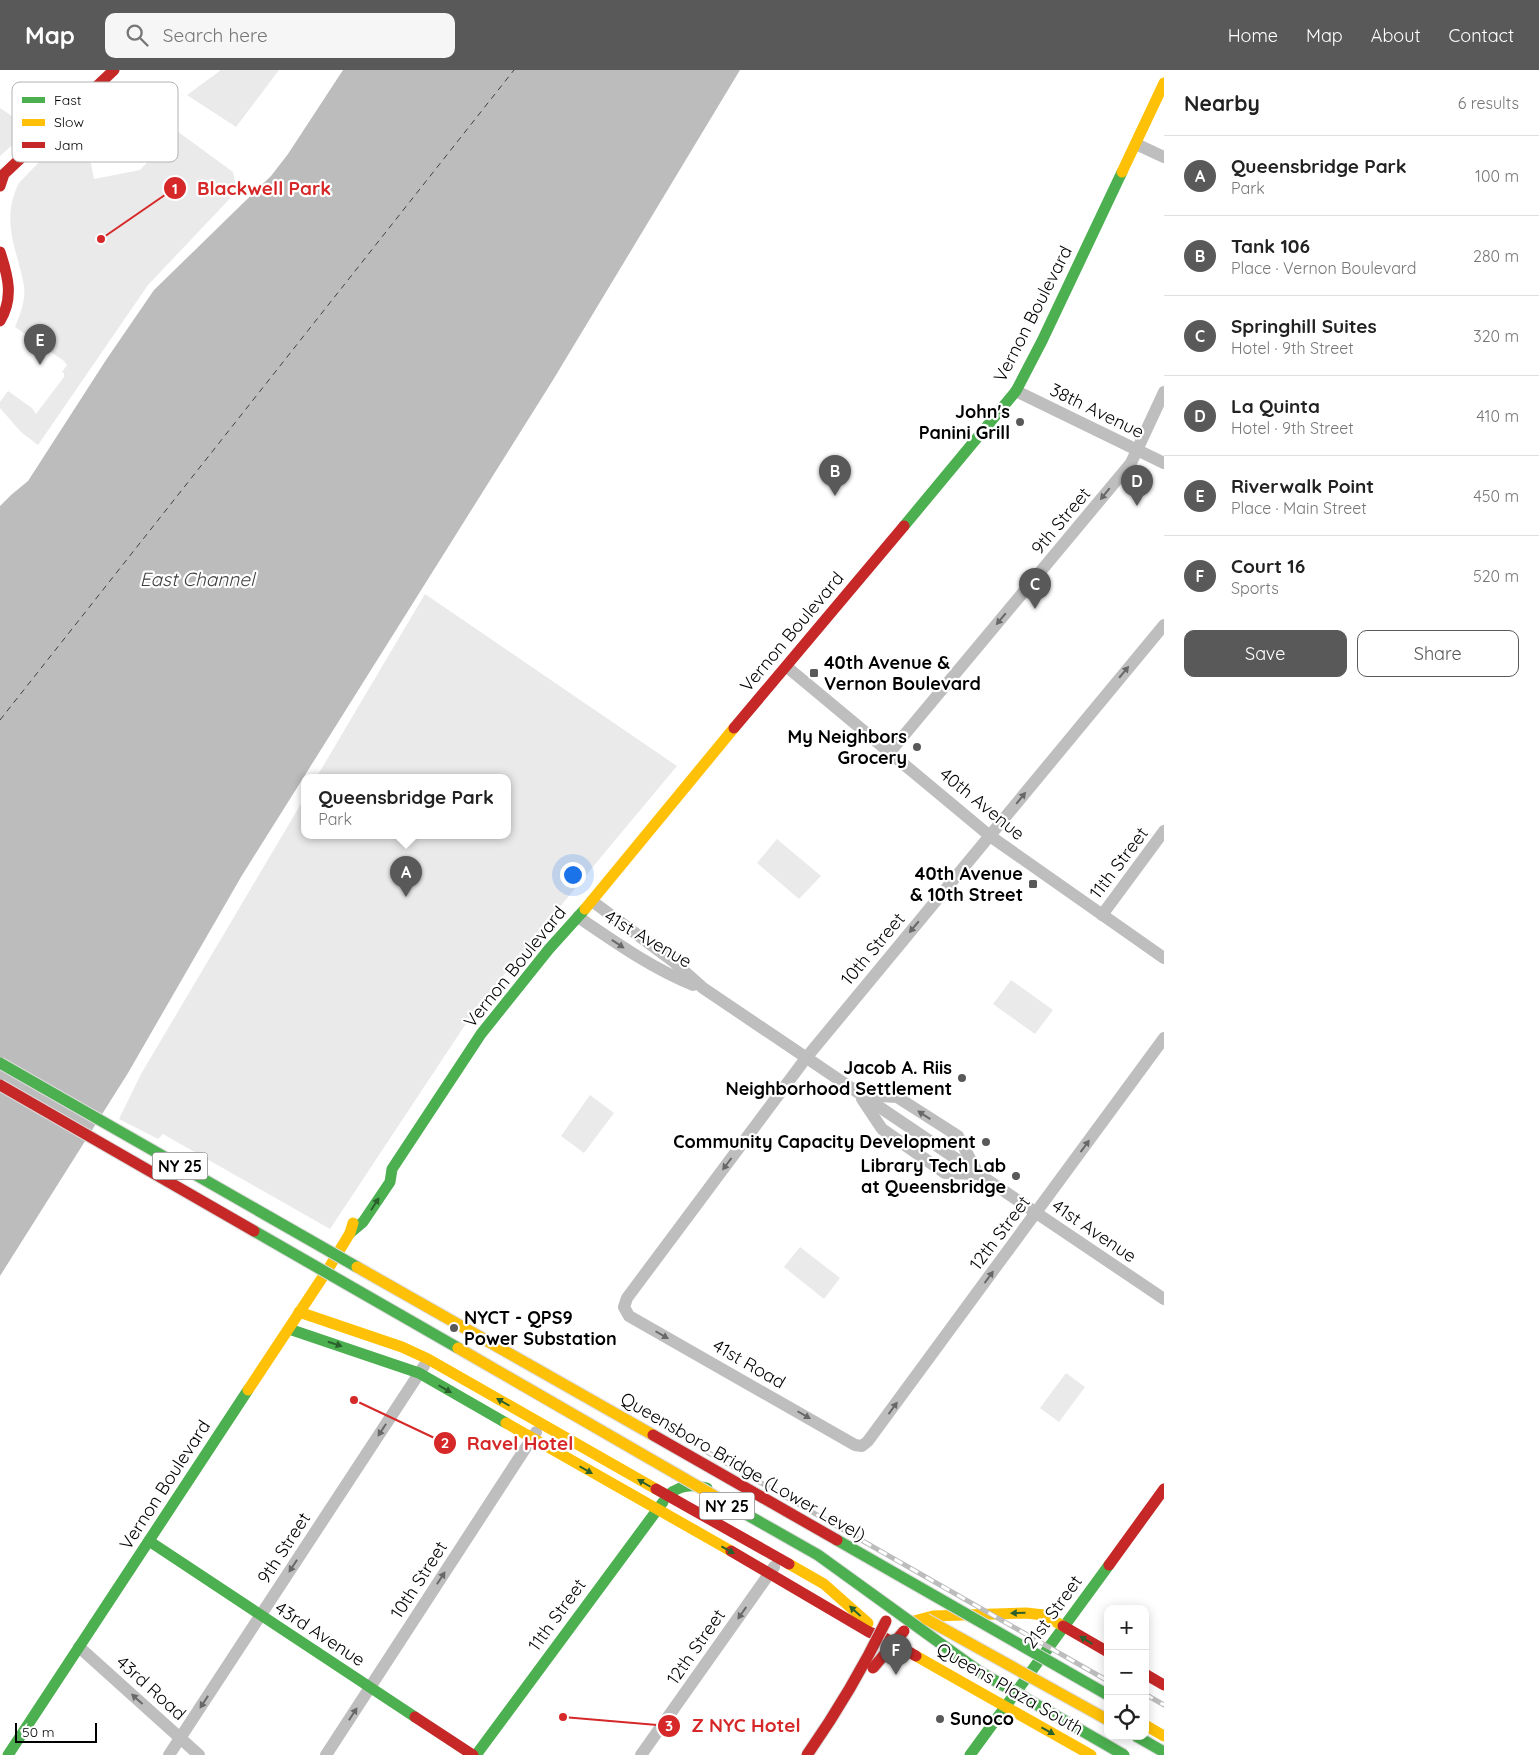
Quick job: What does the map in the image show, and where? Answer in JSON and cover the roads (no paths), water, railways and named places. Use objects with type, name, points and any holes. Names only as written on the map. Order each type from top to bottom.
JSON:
[{"type":"main road","points":[[101,82],[114,70]]},
{"type":"main road","name":"Vernon Boulevard","points":[[8,1755],[289,1329],[350,1233],[363,1222],[390,1182],[392,1169],[481,1034],[549,949],[592,901],[677,796],[1016,390],[1038,349],[1164,83]]},
{"type":"main road","points":[[0,183],[4,174],[16,162]]},
{"type":"main road","points":[[0,252],[8,276],[10,293],[8,306],[0,321]]},
{"type":"main road","name":"NY 25","points":[[0,1063],[359,1272]]},
{"type":"main road","points":[[0,1070],[359,1272],[1104,1702]]},
{"type":"main road","points":[[0,1085],[818,1555],[980,1672],[1124,1755]]},
{"type":"main road","name":"NY 25","points":[[0,1091],[796,1546],[1104,1718]]},
{"type":"main road","name":"Queensboro Bridge (Lower Level)","points":[[359,1272],[1104,1693]]},
{"type":"main road","name":"Queens Plaza South","points":[[299,1312],[402,1347],[428,1359],[832,1590],[885,1638]]},
{"type":"main road","name":"Queens Plaza South","points":[[289,1329],[419,1373],[869,1632],[885,1638],[1091,1755]]},
{"type":"main road","points":[[667,1496],[675,1488],[682,1486],[701,1486],[711,1490],[873,1584],[884,1598],[887,1611],[886,1621],[872,1650],[833,1718]]},
{"type":"main road","name":"21st Street","points":[[970,1755],[1164,1490]]},
{"type":"main road","name":"11th Street","points":[[475,1755],[667,1496]]},
{"type":"main road","name":"43rd Avenue","points":[[149,1541],[260,1616],[475,1755]]},
{"type":"main road","points":[[852,1558],[881,1579]]},
{"type":"main road","points":[[924,1609],[969,1638],[1104,1714]]},
{"type":"main road","points":[[807,1755],[833,1718],[904,1630],[910,1623],[926,1616],[1026,1613],[1044,1615],[1105,1650]]},
{"type":"main road","points":[[1149,1676],[1164,1685]]},
{"type":"main road","points":[[1149,1718],[1164,1727]]},
{"type":"main road","points":[[1149,1727],[1164,1736]]},
{"type":"main road","points":[[1149,1739],[1164,1748]]},
{"type":"main road","points":[[1143,1740],[1164,1752]]},
{"type":"street","points":[[1136,144],[1164,157]]},
{"type":"street","name":"38th Avenue","points":[[1016,390],[1164,463]]},
{"type":"street","name":"9th Street","points":[[890,752],[1131,463],[1164,392]]},
{"type":"street","name":"10th Street","points":[[624,1307],[627,1298],[806,1058],[1164,625]]},
{"type":"street","name":"40th Avenue","points":[[786,666],[990,836],[1164,958]]},
{"type":"street","name":"11th Street","points":[[1102,915],[1164,831]]},
{"type":"street","name":"41st Avenue","points":[[592,901],[674,962],[703,988],[1164,1299]]},
{"type":"street","name":"41st Avenue","points":[[578,917],[622,947],[668,974],[703,988]]},
{"type":"street","name":"12th Street","points":[[862,1446],[868,1441],[1164,1038]]},
{"type":"street","name":"41st Avenue","points":[[860,1095],[882,1129],[944,1173],[979,1174]]},
{"type":"street","name":"41st Avenue","points":[[860,1095],[897,1097],[958,1136],[979,1174]]},
{"type":"street","name":"41st Road","points":[[624,1307],[629,1316],[855,1445],[862,1446]]},
{"type":"street","name":"9th Street","points":[[170,1755],[428,1359]]},
{"type":"street","name":"10th Street","points":[[326,1755],[540,1424]]},
{"type":"street","name":"12th Street","points":[[641,1755],[780,1559]]},
{"type":"street","points":[[803,1755],[879,1650],[885,1638]]},
{"type":"street","name":"43rd Road","points":[[79,1647],[199,1755]]},
{"type":"water","name":"East Channel","points":[[343,70],[740,70],[553,380],[306,774],[301,774],[301,781],[241,877],[128,1073],[0,1276],[0,506],[28,481],[106,360],[154,290],[271,176],[288,154]]},
{"type":"railway","points":[[707,1452],[1104,1679]]},
{"type":"railway","points":[[1147,1695],[1164,1705]]},
{"type":"place","name":"Blackwell Park","points":[[101,239]]},
{"type":"place","name":"Riverwalk Point","points":[[40,365]]},
{"type":"place","name":"John's Panini Grill","points":[[1020,422]]},
{"type":"place","name":"Tank 106","points":[[835,496]]},
{"type":"place","name":"La Quinta","points":[[1137,506]]},
{"type":"place","name":"Springhill Suites","points":[[1035,609]]},
{"type":"place","name":"40th Avenue & Vernon Boulevard","points":[[814,673]]},
{"type":"place","name":"My Neighbors Grocery","points":[[917,747]]},
{"type":"place","name":"40th Avenue & 10th Street","points":[[1033,884]]},
{"type":"place","name":"Queensbridge Park","points":[[406,897]]},
{"type":"place","name":"Jacob A. Riis Neighborhood Settlement","points":[[962,1078]]},
{"type":"place","name":"Community Capacity Development","points":[[986,1142]]},
{"type":"place","name":"Library Tech Lab at Queensbridge","points":[[1016,1176]]},
{"type":"place","name":"NYCT - QPS9 Power Substation","points":[[454,1328]]},
{"type":"place","name":"Ravel Hotel","points":[[354,1400]]},
{"type":"place","name":"Court 16","points":[[896,1675]]},
{"type":"place","name":"Z NYC Hotel","points":[[563,1717]]},
{"type":"place","name":"Sunoco","points":[[940,1719]]}]
